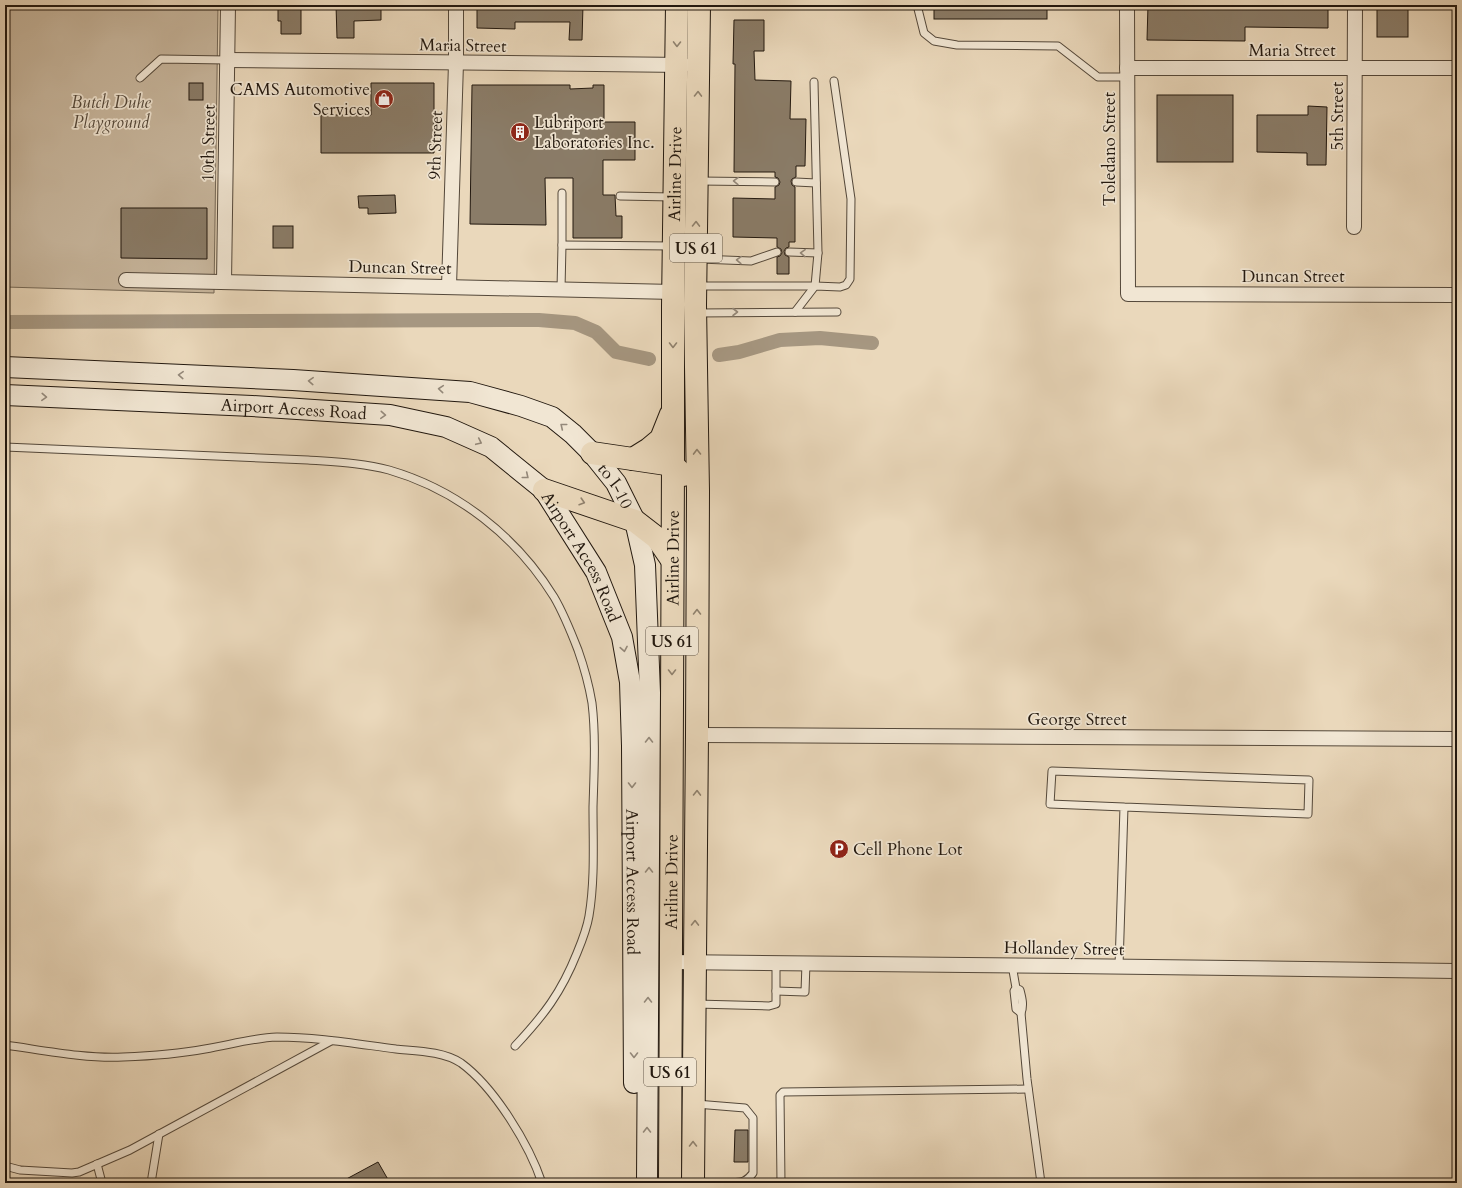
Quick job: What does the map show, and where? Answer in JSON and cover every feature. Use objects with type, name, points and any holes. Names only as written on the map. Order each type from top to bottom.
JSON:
[{"type":"highway","name":"Airline Drive","points":[[670,1183],[672,560],[677,5]]},
{"type":"highway","name":"Airline Drive","points":[[693,1183],[697,735],[698,491],[696,259],[699,5]]},
{"type":"highway","points":[[633,459],[661,439],[673,408]]},
{"type":"highway","points":[[592,453],[673,465],[698,491]]},
{"type":"highway","points":[[544,490],[635,521],[657,538],[672,560]]},
{"type":"street","name":"10th Street","points":[[224,282],[228,5]]},
{"type":"street","name":"9th Street","points":[[449,286],[456,63],[456,5]]},
{"type":"street","name":"Toledano Street","points":[[1127,5],[1128,294]]},
{"type":"street","name":"5th Street","points":[[1354,227],[1355,5]]},
{"type":"street","name":"Maria Street","points":[[227,60],[698,66]]},
{"type":"street","name":"Maria Street","points":[[1127,72],[1354,68],[1457,68]]},
{"type":"street","name":"Duncan Street","points":[[126,280],[674,292]]},
{"type":"street","name":"Duncan Street","points":[[1128,294],[1457,295]]},
{"type":"street","name":"Airport Access Road","points":[[5,367],[293,380],[470,392],[521,406],[552,418],[573,434],[592,453]]},
{"type":"street","name":"Airport Access Road","points":[[5,396],[252,406],[390,415],[446,427],[491,447],[544,490],[596,572],[622,637],[630,682],[632,754],[634,1183]]},
{"type":"street","name":"to I-10","points":[[592,453],[616,483],[635,521]]},
{"type":"street","name":"Airport Access Road","points":[[635,521],[645,565],[650,693],[647,1183]]},
{"type":"street","name":"George Street","points":[[697,735],[1457,739]]},
{"type":"street","name":"Hollandey Street","points":[[670,962],[1457,971]]},
{"type":"lane","points":[[917,5],[924,33],[934,41],[957,45],[1058,46],[1098,77],[1127,72]]},
{"type":"lane","points":[[140,78],[161,59],[227,60]]},
{"type":"lane","points":[[696,286],[840,287],[846,285],[850,278],[851,200],[834,81]]},
{"type":"lane","points":[[795,312],[815,286],[818,253],[814,82]]},
{"type":"lane","points":[[697,180],[775,182]]},
{"type":"lane","points":[[796,182],[816,183]]},
{"type":"lane","points":[[561,289],[562,193]]},
{"type":"lane","points":[[620,196],[675,197]]},
{"type":"lane","points":[[562,245],[674,246]]},
{"type":"lane","points":[[696,259],[752,261],[777,252]]},
{"type":"lane","points":[[789,252],[818,253]]},
{"type":"lane","points":[[696,312],[837,312]]},
{"type":"lane","points":[[5,447],[357,463],[389,470],[416,480],[461,502],[492,524],[525,557],[554,598],[566,621],[586,677],[592,703],[594,743],[593,878],[589,917],[582,941],[562,987],[548,1008],[515,1046]]},
{"type":"lane","points":[[1052,771],[1309,780],[1308,814],[1124,807],[1050,804],[1052,771]]},
{"type":"lane","points":[[1119,966],[1124,807]]},
{"type":"lane","points":[[694,1004],[769,1006],[776,1004],[776,963]]},
{"type":"lane","points":[[776,991],[805,992],[806,963]]},
{"type":"lane","points":[[1012,965],[1016,988],[1014,991],[1016,1009],[1021,1012],[1028,1089],[1041,1183]]},
{"type":"lane","points":[[5,1045],[80,1055],[121,1058],[187,1052],[276,1037],[331,1041],[436,1054],[460,1063],[493,1096],[524,1141],[537,1168],[542,1183]]},
{"type":"lane","points":[[5,1166],[20,1170],[72,1173],[79,1172],[130,1150],[331,1041]]},
{"type":"lane","points":[[781,1183],[780,1095],[782,1092],[1028,1089]]},
{"type":"lane","points":[[694,1104],[745,1108],[753,1118],[753,1173],[749,1179],[744,1182],[726,1183]]},
{"type":"lane","points":[[151,1183],[160,1134]]},
{"type":"lane","points":[[97,1164],[102,1183]]},
{"type":"green space","name":"Butch Duhe Playground","points":[[5,5],[218,5],[214,293],[5,287]]},
{"type":"building","points":[[278,5],[301,5],[301,34],[281,34],[281,21],[278,21]]},
{"type":"building","points":[[336,5],[381,5],[381,20],[354,21],[354,38],[337,38]]},
{"type":"building","points":[[477,5],[583,5],[582,40],[569,40],[570,22],[515,22],[515,29],[477,28]]},
{"type":"building","points":[[934,5],[1047,5],[1047,19],[934,19]]},
{"type":"building","points":[[1148,5],[1328,5],[1328,28],[1245,27],[1245,41],[1147,40]]},
{"type":"building","points":[[1377,5],[1408,5],[1408,37],[1377,37]]},
{"type":"building","points":[[734,20],[764,20],[764,51],[754,51],[755,80],[791,81],[790,119],[806,119],[805,166],[796,166],[796,177],[791,181],[792,185],[795,187],[795,242],[789,242],[789,247],[784,251],[785,255],[789,257],[789,274],[777,274],[777,257],[782,253],[781,249],[777,247],[777,238],[733,237],[733,198],[775,199],[775,187],[779,185],[780,182],[778,178],[775,177],[775,172],[734,172]]},
{"type":"building","points":[[189,83],[203,83],[203,100],[189,100]]},
{"type":"building","points":[[371,83],[434,83],[434,153],[321,153],[321,115],[371,115]]},
{"type":"building","name":"Lubriport Laboratories Inc.","points":[[472,85],[570,85],[570,89],[593,88],[593,85],[604,85],[604,122],[635,122],[635,160],[603,160],[603,195],[615,195],[616,216],[622,216],[622,238],[573,238],[573,178],[545,178],[546,225],[470,224]]},
{"type":"building","points":[[1157,95],[1233,95],[1233,162],[1157,162]]},
{"type":"building","points":[[1308,106],[1327,107],[1326,165],[1307,165],[1307,153],[1257,152],[1257,115],[1308,115]]},
{"type":"building","points":[[395,195],[396,213],[368,214],[368,208],[359,208],[358,196]]},
{"type":"building","points":[[121,208],[207,208],[207,259],[121,258]]},
{"type":"building","points":[[273,226],[293,226],[293,248],[273,248]]},
{"type":"building","points":[[735,1130],[748,1130],[748,1162],[734,1162]]},
{"type":"building","points":[[378,1162],[390,1183],[339,1183]]},
{"type":"waterway","points":[[5,322],[539,320],[575,323],[596,332],[616,352],[649,359]]},
{"type":"waterway","points":[[719,355],[739,352],[780,340],[820,338],[872,343]]},
{"type":"place","name":"CAMS Automotive Services","points":[[384,99]]},
{"type":"place","name":"Lubriport Laboratories Inc.","points":[[520,132]]},
{"type":"place","name":"Cell Phone Lot","points":[[839,849]]}]
